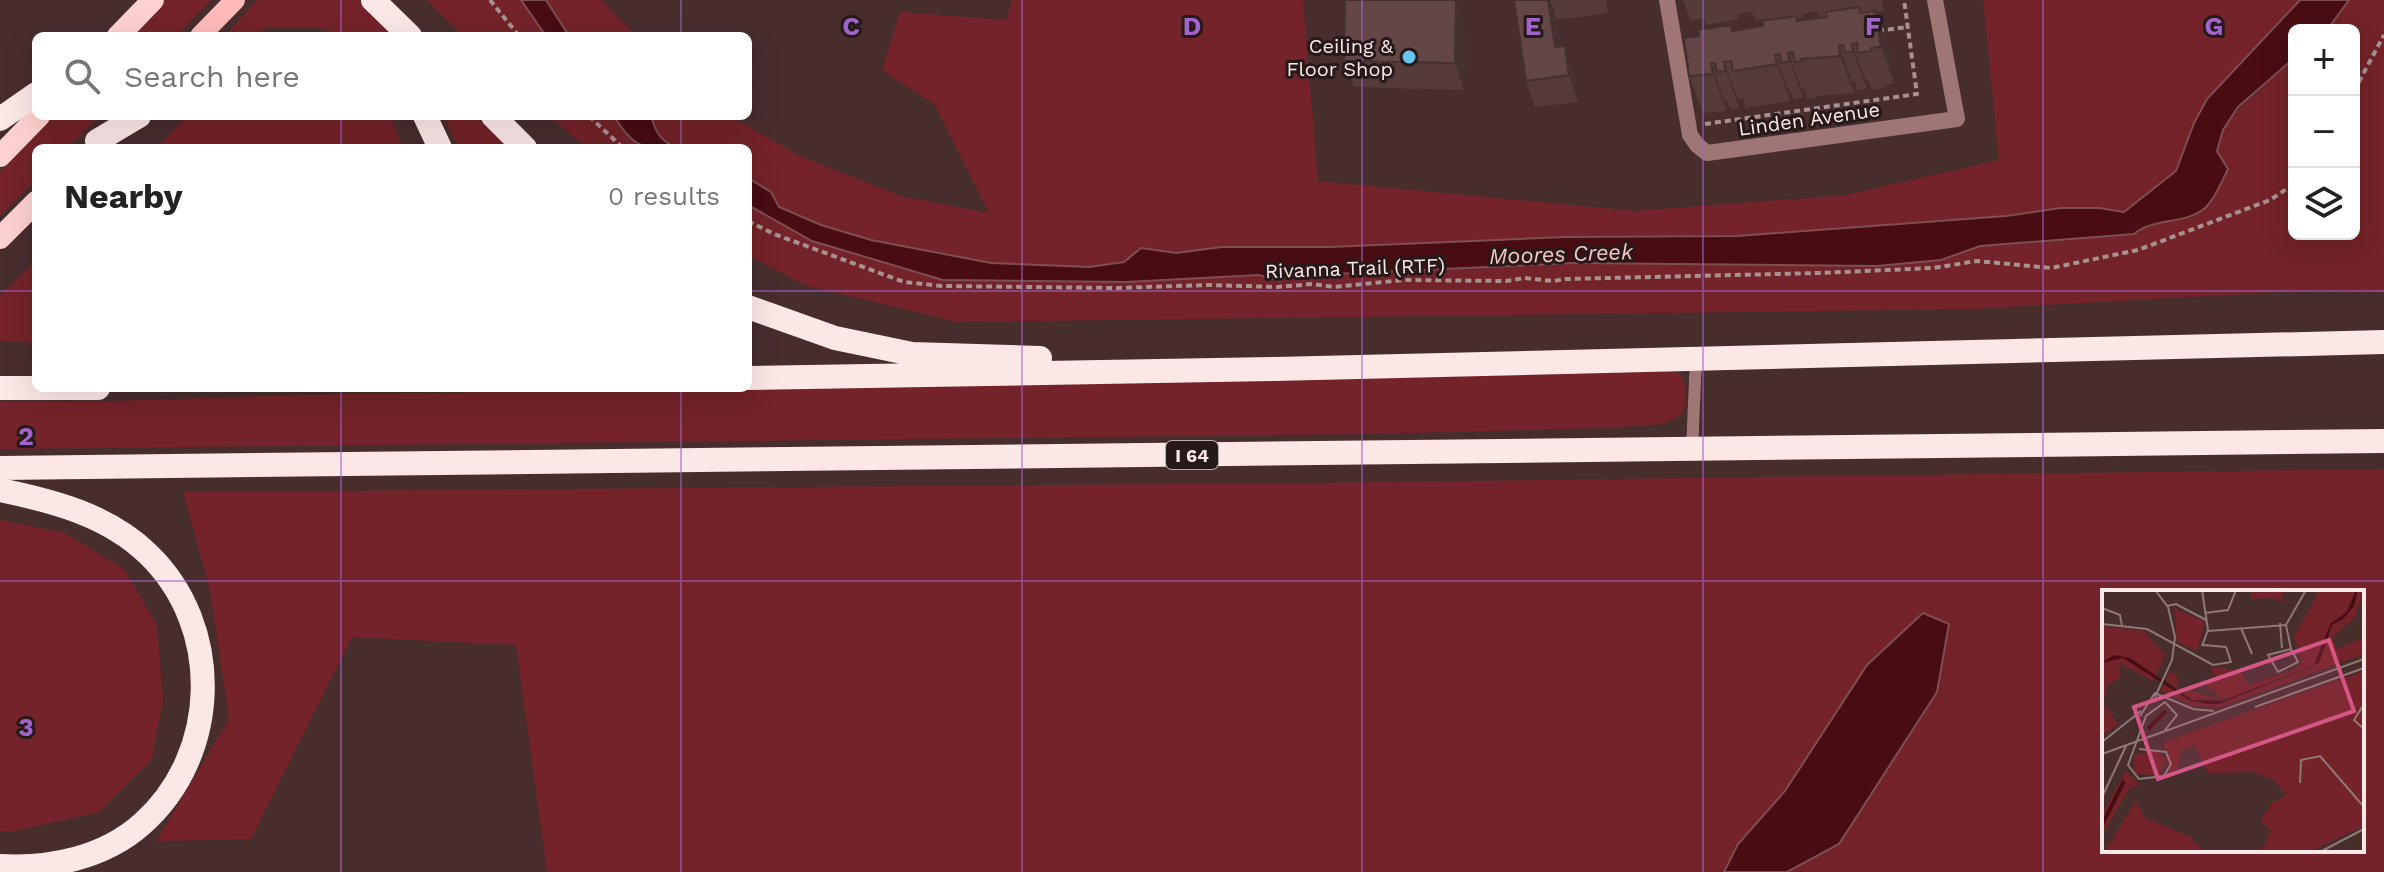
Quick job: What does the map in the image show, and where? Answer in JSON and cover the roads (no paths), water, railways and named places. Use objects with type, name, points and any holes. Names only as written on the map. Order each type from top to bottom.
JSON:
[{"type":"highway","points":[[122,32],[153,0]]},
{"type":"highway","points":[[373,0],[406,32]]},
{"type":"highway","points":[[0,119],[32,97]]},
{"type":"highway","points":[[0,156],[35,120]]},
{"type":"highway","points":[[93,144],[132,120]]},
{"type":"highway","points":[[427,120],[438,144]]},
{"type":"highway","points":[[497,120],[521,144]]},
{"type":"highway","points":[[0,238],[32,206]]},
{"type":"highway","points":[[752,308],[835,338],[912,354],[1087,358],[1275,369]]},
{"type":"highway","points":[[752,378],[1275,369],[2384,342]]},
{"type":"highway","points":[[0,388],[32,388]]},
{"type":"highway","name":"I 64","points":[[0,468],[2384,441]]},
{"type":"highway","points":[[0,490],[78,510],[106,523],[146,551],[173,582],[187,608],[196,629],[204,676],[201,721],[191,753],[174,787],[141,825],[106,847],[74,859],[33,866],[0,866]]},
{"type":"main road","points":[[204,32],[235,0]]},
{"type":"main road","points":[[93,144],[117,120]]},
{"type":"street","name":"Linden Avenue","points":[[1667,0],[1690,135],[1707,153],[1957,119],[1935,0]]},
{"type":"lane","points":[[1692,450],[1696,358]]},
{"type":"water","points":[[521,0],[546,0],[566,32],[543,32]]},
{"type":"water","name":"Moores Creek","points":[[2300,0],[2349,0],[2331,24],[2288,24],[2288,63],[2238,107],[2223,130],[2217,151],[2228,169],[2205,208],[2188,217],[2151,225],[2134,234],[1980,246],[1941,260],[1877,266],[1574,263],[1289,276],[1280,281],[1259,275],[1126,282],[943,280],[812,241],[752,207],[752,180],[771,192],[779,207],[821,225],[871,240],[991,263],[1089,267],[1124,262],[1141,248],[1176,253],[1222,247],[1329,247],[1567,237],[1737,236],[2006,216],[2061,208],[2099,208],[2124,212],[2176,171],[2194,123],[2207,99]]},
{"type":"water","points":[[617,120],[652,120],[660,136],[669,144],[640,144],[627,135]]},
{"type":"water","points":[[1923,613],[1949,624],[1937,692],[1839,844],[1787,872],[1724,872],[1738,844],[1785,791],[1867,665]]},
{"type":"place","name":"Ceiling & Floor Shop","points":[[1409,57]]}]
